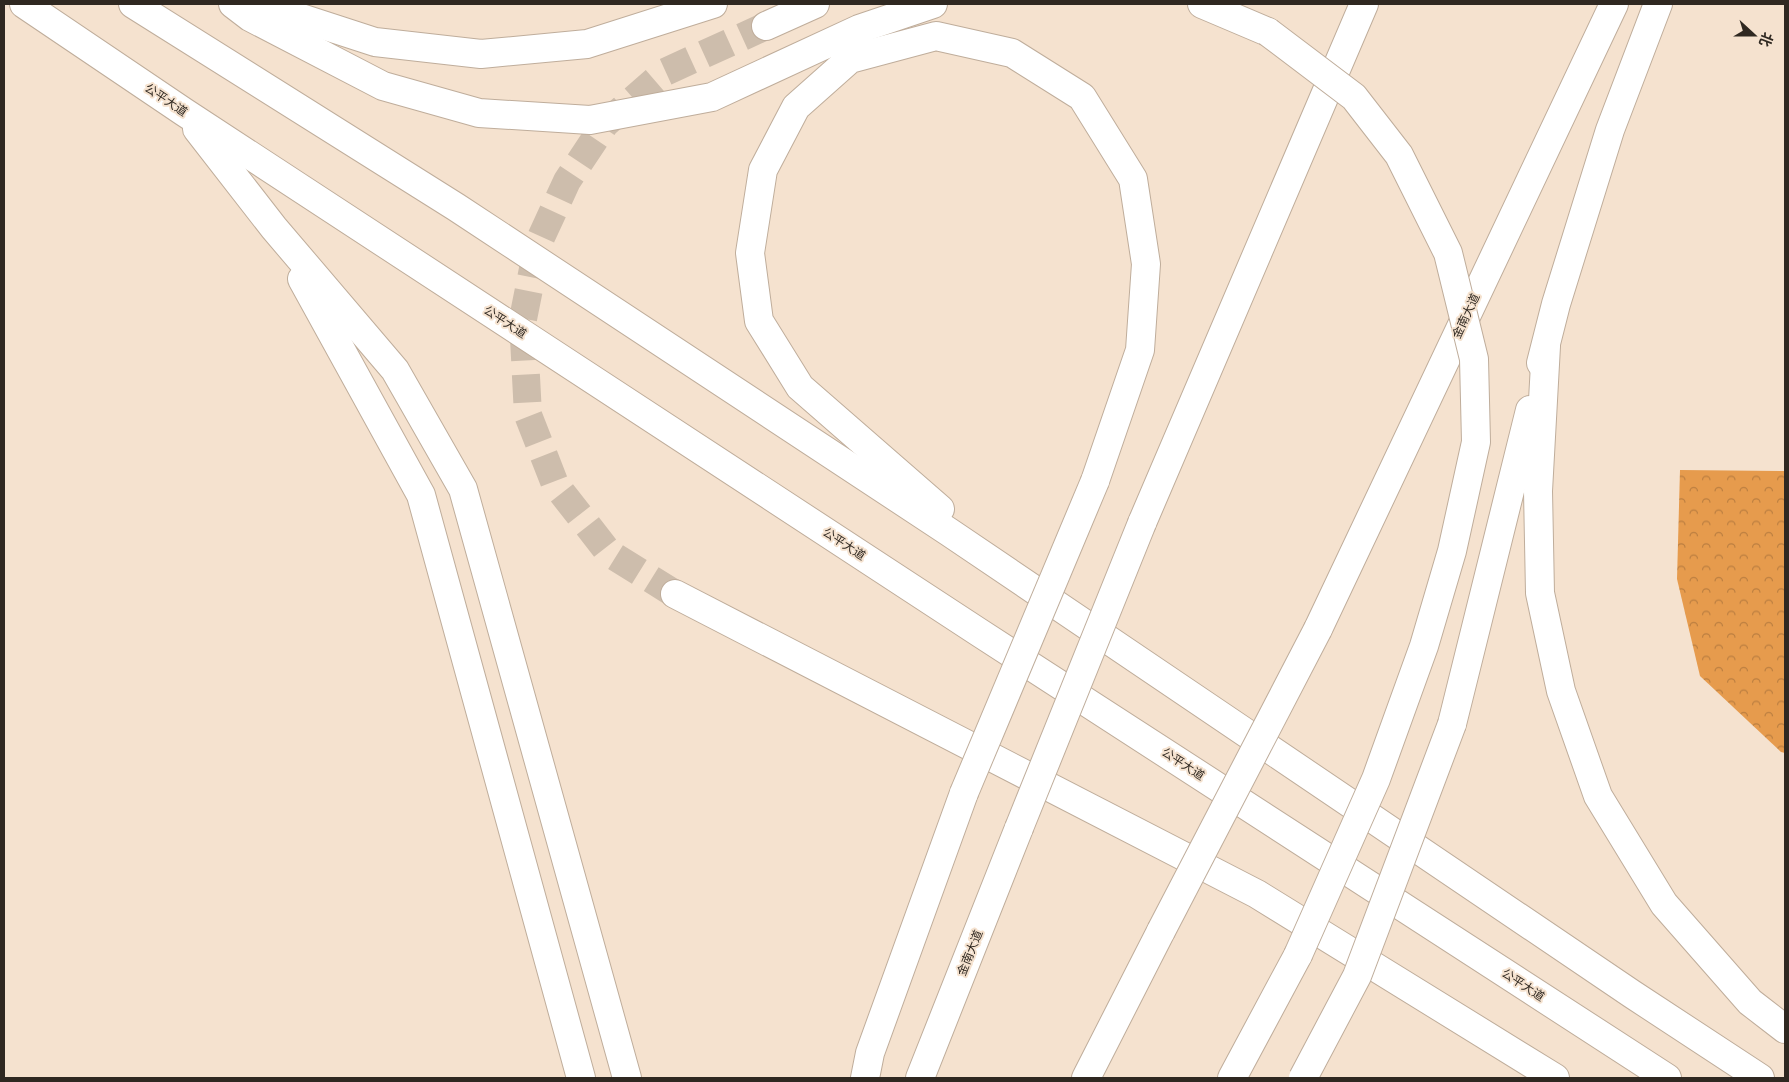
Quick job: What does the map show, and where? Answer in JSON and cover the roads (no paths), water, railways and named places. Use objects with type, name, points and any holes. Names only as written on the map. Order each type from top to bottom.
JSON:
[{"type":"main road","name":"公平大道","points":[[24,4],[184,112],[988,638],[1667,1078]]},
{"type":"main road","points":[[133,4],[456,207],[1028,585],[1632,994],[1760,1078]]},
{"type":"main road","points":[[232,4],[250,17],[383,86],[479,113],[590,120],[712,97],[859,29],[933,4]]},
{"type":"main road","points":[[270,4],[292,15],[375,42],[481,54],[587,44],[712,4]]},
{"type":"main road","points":[[766,26],[815,4]]},
{"type":"main road","points":[[1202,4],[1268,32],[1354,97],[1399,155],[1448,254],[1474,359],[1476,442],[1452,551],[1424,646],[1376,778],[1298,955],[1232,1078]]},
{"type":"main road","name":"金南大道","points":[[920,1078],[1142,523],[1364,4]]},
{"type":"main road","name":"金南大道","points":[[1086,1078],[1318,629],[1614,4]]},
{"type":"main road","points":[[1303,1078],[1357,976],[1452,724],[1556,304],[1610,130],[1658,4]]},
{"type":"main road","points":[[865,1078],[870,1052],[964,793],[1094,481],[1140,350],[1146,264],[1133,179],[1082,97],[1012,53],[936,36],[850,59],[796,107],[763,170],[750,253],[759,321],[800,386],[1028,585]]},
{"type":"main road","points":[[184,112],[274,228],[395,370],[463,489],[627,1078]]},
{"type":"main road","points":[[274,228],[420,495],[581,1078]]},
{"type":"main road","points":[[1546,346],[1538,491],[1540,593],[1561,691],[1598,796],[1664,904],[1750,1002],[1785,1029]]},
{"type":"main road","points":[[675,594],[1257,894],[1555,1078]]},
{"type":"tunnel","points":[[675,594],[609,553],[555,484],[528,415],[523,319],[538,244],[567,181],[605,124],[665,72],[766,26]]}]
